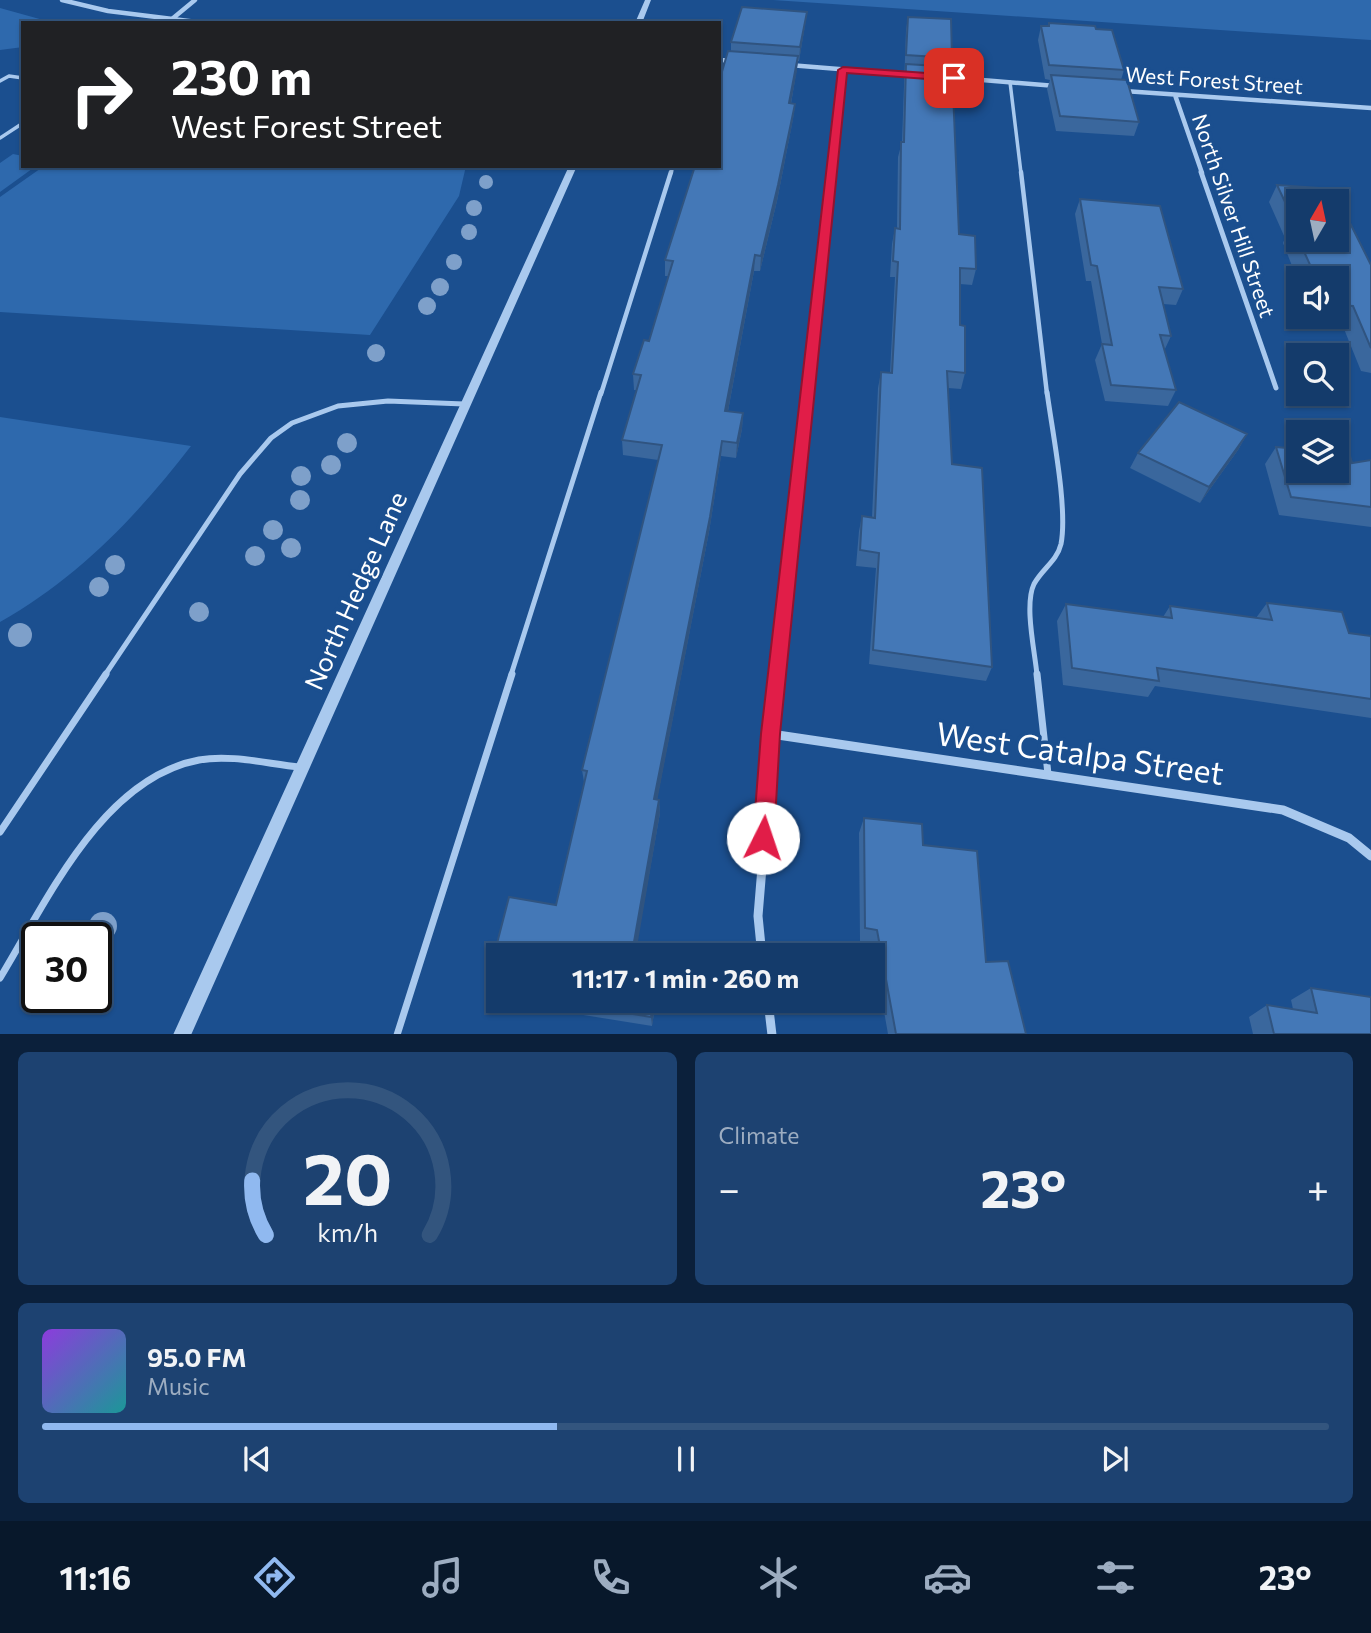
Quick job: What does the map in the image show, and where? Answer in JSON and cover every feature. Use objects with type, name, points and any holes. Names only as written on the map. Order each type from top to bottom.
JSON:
[{"type":"street","points":[[62,0],[170,21],[195,0]]},
{"type":"street","points":[[639,21],[648,0]]},
{"type":"street","points":[[721,60],[747,62]]},
{"type":"street","points":[[788,65],[926,76]]},
{"type":"street","points":[[761,943],[758,916],[771,734],[843,70]]},
{"type":"street","points":[[940,77],[1065,86]]},
{"type":"street","name":"West Forest Street","points":[[1120,91],[1371,108]]},
{"type":"street","name":"North Silver Hill Street","points":[[1175,95],[1276,388]]},
{"type":"street","name":"North Hedge Lane","points":[[182,1034],[572,168]]},
{"type":"street","name":"West Catalpa Street","points":[[771,734],[1283,810],[1349,838],[1371,856]]},
{"type":"street","points":[[769,1013],[772,1034]]},
{"type":"lane","points":[[0,81],[9,76],[21,78]]},
{"type":"lane","points":[[1010,82],[1061,507],[1061,544],[1052,564],[1034,584],[1030,608],[1048,774]]},
{"type":"lane","points":[[0,138],[21,124]]},
{"type":"lane","points":[[397,1034],[672,168]]},
{"type":"lane","points":[[0,832],[223,498],[253,456],[272,437],[323,409],[348,404],[390,399],[464,404]]},
{"type":"lane","points":[[0,978],[85,842],[107,812],[132,790],[167,769],[201,760],[303,768]]},
{"type":"shaded area","points":[[773,0],[1371,0],[1371,40]]},
{"type":"shaded area","points":[[0,8],[47,21],[21,21],[21,47],[0,50]]},
{"type":"shaded area","points":[[13,154],[21,156],[21,168],[33,168],[0,192],[0,163]]},
{"type":"shaded area","points":[[41,168],[466,168],[459,196],[370,335],[0,312],[0,197]]},
{"type":"shaded area","points":[[0,417],[191,446],[149,497],[104,544],[55,586],[0,622]]},
{"type":"building","points":[[742,7],[807,12],[800,47],[731,42]]},
{"type":"building","points":[[908,17],[951,19],[952,58],[906,55]]},
{"type":"building","points":[[1049,23],[1112,30],[1124,70],[1049,65],[1041,26],[1049,26]]},
{"type":"building","points":[[728,51],[798,56],[789,103],[795,104],[761,256],[755,255],[725,411],[743,413],[737,443],[722,441],[710,517],[654,799],[659,800],[634,942],[641,943],[497,943],[509,897],[556,905],[587,771],[582,770],[662,445],[622,440],[641,375],[633,374],[644,340],[649,341],[673,261],[665,260],[694,168],[721,168],[721,75]]},
{"type":"building","points":[[906,64],[952,67],[959,234],[975,236],[976,269],[960,268],[960,325],[965,326],[965,373],[947,371],[952,464],[982,468],[992,667],[873,650],[879,553],[860,550],[862,516],[875,518],[881,372],[892,373],[898,262],[893,261],[895,228],[900,229],[901,142],[904,142]]},
{"type":"building","points":[[1051,75],[1127,80],[1139,122],[1060,116]]},
{"type":"building","points":[[1277,185],[1333,189],[1286,189],[1286,204]]},
{"type":"building","points":[[1080,199],[1160,206],[1183,289],[1159,287],[1171,336],[1160,335],[1176,390],[1111,385],[1102,344],[1112,345],[1097,266],[1091,265]]},
{"type":"building","points":[[1349,221],[1371,265],[1371,348],[1353,306],[1349,306],[1349,266],[1311,266],[1304,252],[1349,252]]},
{"type":"building","points":[[1179,402],[1247,434],[1209,487],[1138,453]]},
{"type":"building","points":[[1276,447],[1286,448],[1286,480]]},
{"type":"building","points":[[1349,456],[1352,463],[1371,460],[1371,507],[1291,497],[1287,483],[1349,483]]},
{"type":"building","points":[[1267,603],[1342,612],[1349,633],[1371,636],[1371,699],[1157,668],[1159,681],[1072,668],[1066,604],[1172,618],[1170,606],[1272,620]]},
{"type":"building","points":[[864,818],[922,824],[923,845],[977,851],[986,962],[1008,961],[1026,1034],[896,1034],[885,974],[885,943],[879,943],[877,930],[865,928]]},
{"type":"building","points":[[1311,988],[1371,997],[1371,1034],[1274,1034],[1267,1005],[1317,1013]]},
{"type":"building","points":[[627,1013],[652,1013],[651,1017]]},
{"type":"route","points":[[763,838],[771,734],[843,70],[954,78]]}]
